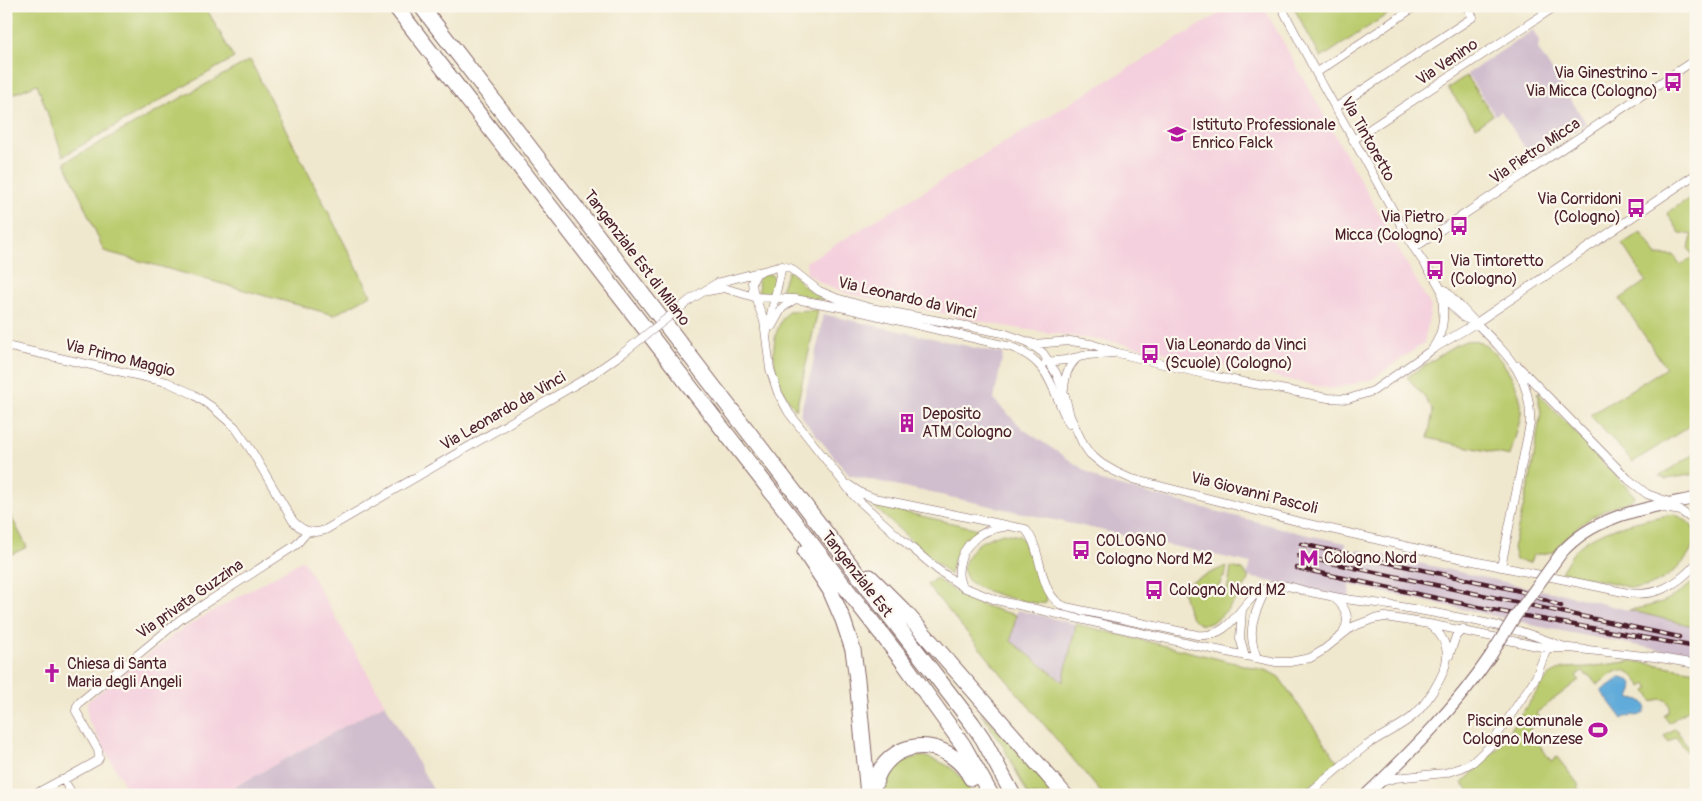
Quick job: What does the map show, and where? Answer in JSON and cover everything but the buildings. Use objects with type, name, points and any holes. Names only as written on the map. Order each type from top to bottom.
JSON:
[{"type":"highway","points":[[395,6],[685,381],[768,502],[816,565],[840,612],[852,650],[858,680],[860,722],[870,795]]},
{"type":"highway","name":"Tangenziale Est di Milano","points":[[420,6],[824,532]]},
{"type":"highway","name":"Tangenziale Est","points":[[685,381],[904,663],[963,745],[991,795]]},
{"type":"highway","points":[[824,532],[904,611],[1064,795]]},
{"type":"highway","name":"Tangenziale Est","points":[[824,532],[972,723],[983,739],[1013,795]]},
{"type":"highway","points":[[870,795],[882,767],[897,754],[910,748],[927,746],[938,748],[961,762],[979,795]]},
{"type":"street","name":"Via Tintoretto","points":[[1281,6],[1335,108],[1414,248],[1448,302],[1457,312],[1476,323]]},
{"type":"street","points":[[1316,73],[1416,6]]},
{"type":"street","points":[[1335,108],[1473,17],[1466,6]]},
{"type":"street","name":"Via Venino","points":[[1354,140],[1556,6]]},
{"type":"street","name":"Via Pietro Micca","points":[[1414,248],[1696,60]]},
{"type":"street","name":"Via Leonardo da Vinci","points":[[308,531],[316,532],[330,527],[579,383],[623,354],[690,300],[717,283],[757,272],[782,266],[790,268],[819,291],[871,308],[1003,333],[1028,342],[1070,341],[1091,344],[1118,353],[1212,376],[1339,400],[1358,396],[1373,390],[1432,348],[1476,323],[1696,174]]},
{"type":"street","points":[[766,337],[780,282],[782,266]]},
{"type":"street","points":[[757,272],[752,282],[754,297],[764,321],[770,369],[778,393],[789,413],[855,497],[938,570],[963,587],[996,600],[1046,612],[1245,656],[1281,662],[1304,660],[1320,652],[1343,633],[1358,624],[1380,618],[1398,618],[1547,648],[1569,648],[1654,657],[1696,664]]},
{"type":"street","name":"Via Tintoretto","points":[[1437,282],[1628,479],[1647,494],[1671,503]]},
{"type":"street","name":"Via Leonardo da Vinci","points":[[702,292],[724,288],[754,297],[795,300],[845,308],[1012,347],[1034,358],[1047,360],[1118,353]]},
{"type":"street","name":"Via Tintoretto","points":[[1432,348],[1441,336],[1444,311],[1441,290]]},
{"type":"street","points":[[766,337],[782,308],[795,300]]},
{"type":"street","name":"Via Giovanni Pascoli","points":[[1028,342],[1047,360],[1056,373],[1077,434],[1090,454],[1102,464],[1129,478],[1300,522],[1619,592],[1642,595],[1659,591],[1674,584],[1696,564]]},
{"type":"street","points":[[1047,360],[1050,348],[1058,342]]},
{"type":"street","name":"Via Primo Maggio","points":[[6,346],[167,382],[193,394],[212,407],[235,427],[251,450],[290,517],[299,527],[308,531]]},
{"type":"street","name":"Via Tintoretto","points":[[1501,567],[1530,424],[1524,384],[1516,367],[1504,351]]},
{"type":"street","name":"Via Leonardo da Vinci","points":[[1034,358],[1047,374],[1075,436],[1090,454]]},
{"type":"street","points":[[1064,394],[1067,372],[1077,358]]},
{"type":"street","name":"Via Leonardo da Vinci","points":[[1047,360],[1047,374]]},
{"type":"street","points":[[839,477],[855,490],[874,498],[1021,528],[1027,531],[1051,595],[1056,602],[1064,606],[1200,635],[1213,634],[1222,630],[1252,596],[1275,585],[1387,604],[1475,622],[1520,632],[1569,648]]},
{"type":"street","points":[[1366,795],[1445,716],[1478,675],[1514,618],[1562,552],[1580,535],[1603,522],[1625,514],[1696,498]]},
{"type":"street","points":[[1651,508],[1671,508],[1682,511],[1696,522]]},
{"type":"street","points":[[963,587],[959,578],[959,565],[964,552],[972,541],[980,534],[995,528],[1006,526],[1021,528]]},
{"type":"street","name":"Via privata Guzzina","points":[[63,780],[97,761],[99,758],[98,750],[76,711],[80,702],[181,619],[296,545],[308,531]]},
{"type":"street","points":[[1257,658],[1251,632],[1254,614],[1266,588]]},
{"type":"street","points":[[1332,596],[1339,601],[1346,611],[1348,621],[1343,633]]},
{"type":"street","points":[[1242,609],[1240,638],[1245,656]]},
{"type":"street","points":[[1307,795],[1363,748],[1416,713],[1431,694],[1455,638],[1460,631],[1475,622]]},
{"type":"street","points":[[1429,624],[1439,634],[1445,644],[1447,660]]},
{"type":"street","points":[[1378,784],[1395,778],[1446,773],[1473,762],[1490,746],[1536,677],[1547,648],[1543,640]]},
{"type":"street","points":[[33,795],[59,780],[63,780],[73,795]]},
{"type":"shaded area","name":"Istituto Professionale Enrico Falck","points":[[1232,6],[1263,6],[1431,307],[1424,343],[1372,379],[1332,389],[1119,343],[1009,327],[849,294],[821,283],[807,273],[806,262]]},
{"type":"shaded area","points":[[1533,30],[1539,40],[1538,49],[1586,123],[1533,160],[1501,111],[1495,115],[1467,74]]},
{"type":"shaded area","points":[[823,314],[1003,354],[995,401],[1023,429],[1101,481],[1299,533],[1346,543],[1345,550],[1354,552],[1360,550],[1555,592],[1696,627],[1696,657],[1531,625],[1350,585],[1349,597],[1347,598],[1249,577],[1247,575],[1251,563],[849,475],[800,415],[819,339]]},
{"type":"shaded area","points":[[303,560],[385,704],[220,795],[130,795],[88,719],[87,702],[182,629]]},
{"type":"shaded area","points":[[1017,610],[1076,624],[1064,682],[1011,641]]},
{"type":"shaded area","points":[[385,704],[436,795],[220,795]]},
{"type":"green space","points":[[6,6],[205,6],[234,58],[63,156],[37,84],[6,97]]},
{"type":"green space","points":[[1293,6],[1400,6],[1321,58]]},
{"type":"green space","points":[[250,60],[371,295],[334,315],[104,251],[65,162]]},
{"type":"green space","points":[[1466,76],[1493,115],[1476,127],[1448,88]]},
{"type":"green space","points":[[1696,194],[1696,422],[1633,462],[1590,415],[1666,368],[1620,299],[1646,281],[1622,244],[1641,232],[1656,255],[1675,256],[1680,265],[1694,257],[1689,249],[1692,235],[1680,233],[1667,213]]},
{"type":"green space","points":[[788,271],[808,290],[823,297],[822,300],[780,293]]},
{"type":"green space","points":[[768,274],[773,276],[777,282],[772,293],[759,293],[758,279]]},
{"type":"green space","points":[[818,310],[796,410],[788,399],[777,374],[774,361],[776,335],[788,311]]},
{"type":"green space","points":[[1466,341],[1477,341],[1494,353],[1509,372],[1519,393],[1521,414],[1510,456],[1428,438],[1433,411],[1425,398],[1407,377],[1456,345]]},
{"type":"green space","points":[[1537,392],[1635,496],[1625,503],[1607,509],[1591,518],[1571,533],[1554,552],[1533,555],[1530,563],[1516,560],[1513,548],[1530,480],[1541,412]]},
{"type":"green space","points":[[1696,453],[1696,474],[1666,479],[1659,476]]},
{"type":"green space","points":[[872,505],[979,529],[960,550],[951,568],[950,575]]},
{"type":"green space","points":[[6,507],[27,547],[6,557]]},
{"type":"green space","points":[[1674,514],[1690,524],[1694,530],[1695,540],[1692,550],[1677,569],[1656,583],[1645,587],[1633,588],[1561,572],[1574,552],[1594,537],[1620,526]]},
{"type":"green space","points":[[1003,533],[1019,536],[1030,546],[1047,595],[1046,603],[1005,597],[982,589],[968,580],[963,569],[969,554],[977,545]]},
{"type":"green space","points":[[1226,566],[1225,577],[1223,577],[1218,588],[1221,591],[1227,592],[1231,567],[1243,570],[1249,578],[1248,582],[1223,614],[1206,624],[1198,623],[1189,613],[1181,586]]},
{"type":"green space","points":[[936,578],[964,597],[994,609],[1016,615],[1011,641],[1063,682],[1076,624],[1268,671],[1279,677],[1338,762],[1300,795],[1103,795],[927,585]]},
{"type":"green space","points":[[1696,580],[1696,627],[1629,610],[1665,601]]},
{"type":"green space","points":[[1633,661],[1696,671],[1696,704],[1669,723],[1664,716],[1669,711],[1668,702],[1660,699],[1653,702],[1646,691],[1650,688],[1647,684],[1642,687],[1630,673],[1621,670],[1610,675],[1597,685],[1583,671],[1576,676],[1579,680],[1536,713],[1540,719],[1529,730],[1551,761],[1557,757],[1579,785],[1577,787],[1583,795],[1472,795],[1462,783],[1498,748],[1550,675],[1563,668]]},
{"type":"green space","points":[[980,712],[1011,742],[1057,795],[1028,795],[1003,746]]},
{"type":"green space","points":[[1675,728],[1696,757],[1696,763],[1689,768],[1686,765],[1693,760],[1676,737],[1669,742],[1664,736]]},
{"type":"green space","points":[[923,756],[953,769],[972,795],[879,795],[880,783],[888,772],[898,764]]},
{"type":"water","points":[[1621,677],[1631,683],[1633,689],[1630,695],[1631,698],[1643,702],[1646,706],[1641,715],[1627,716],[1622,719],[1601,691]]},
{"type":"railway","points":[[1301,544],[1520,591],[1561,606]]},
{"type":"railway","points":[[1299,556],[1679,637]]},
{"type":"railway","points":[[1297,568],[1492,610],[1696,647]]},
{"type":"place","name":"Via Ginestrino - Via Micca (Cologno)","points":[[1673,82]]},
{"type":"place","name":"Istituto Professionale Enrico Falck","points":[[1177,134]]},
{"type":"place","name":"Via Corridoni (Cologno)","points":[[1636,208]]},
{"type":"place","name":"Via Pietro Micca (Cologno)","points":[[1459,226]]},
{"type":"place","name":"Via Tintoretto (Cologno)","points":[[1435,270]]},
{"type":"place","name":"Via Leonardo da Vinci (Scuole) (Cologno)","points":[[1150,354]]},
{"type":"place","name":"Deposito ATM Cologno","points":[[907,423]]},
{"type":"place","name":"COLOGNO Cologno Nord M2","points":[[1081,550]]},
{"type":"place","name":"Cologno Nord","points":[[1309,558]]},
{"type":"place","name":"Cologno Nord M2","points":[[1154,590]]},
{"type":"place","name":"Chiesa di Santa Maria degli Angeli","points":[[52,673]]},
{"type":"place","name":"Piscina comunale Cologno Monzese","points":[[1598,730]]}]
